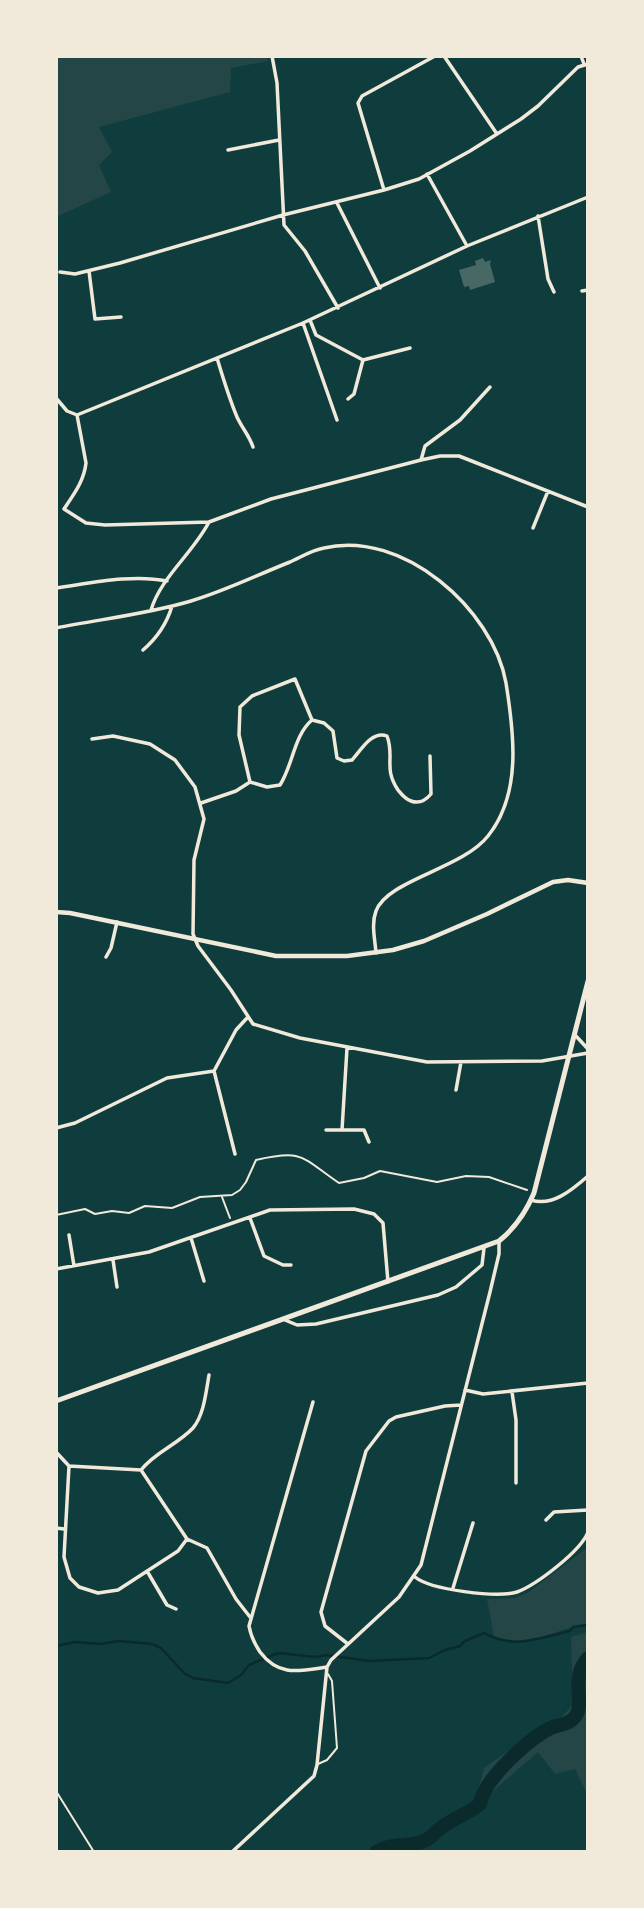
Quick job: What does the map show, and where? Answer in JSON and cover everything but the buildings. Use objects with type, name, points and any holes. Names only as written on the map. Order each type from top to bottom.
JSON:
[{"type":"main road","points":[[56,1401],[499,1241],[512,1230],[533,1197],[588,981]]},
{"type":"street","points":[[272,56],[277,83],[284,225],[305,251],[338,308]]},
{"type":"street","points":[[384,190],[358,103],[362,96],[435,56]]},
{"type":"street","points":[[444,56],[496,134]]},
{"type":"street","points":[[60,272],[75,274],[89,271],[283,215],[384,190],[427,174],[538,106],[578,67],[586,64],[582,56]]},
{"type":"street","points":[[228,150],[279,140]]},
{"type":"street","points":[[427,174],[467,246]]},
{"type":"street","points":[[56,398],[67,411],[77,415],[303,323],[467,246],[588,197]]},
{"type":"street","points":[[337,203],[380,288]]},
{"type":"street","points":[[538,216],[548,279],[554,292]]},
{"type":"street","points":[[89,271],[95,319],[121,317]]},
{"type":"street","points":[[582,291],[588,290]]},
{"type":"street","points":[[310,320],[316,335],[363,360],[410,348]]},
{"type":"street","points":[[303,323],[337,420]]},
{"type":"street","points":[[217,358],[235,411],[253,447]]},
{"type":"street","points":[[348,398],[354,394],[363,360]]},
{"type":"street","points":[[421,460],[425,446],[460,420],[490,387]]},
{"type":"street","points":[[77,415],[86,463],[85,471],[64,509],[86,523],[105,525],[209,522],[271,499],[440,456],[459,456],[588,507]]},
{"type":"street","points":[[533,528],[548,491]]},
{"type":"street","points":[[151,610],[155,597],[201,537],[209,522]]},
{"type":"street","points":[[56,628],[172,606],[207,596],[323,548],[350,545],[383,550],[419,567],[455,594],[486,629],[497,651],[509,700],[513,767],[507,801],[487,838],[461,859],[394,890],[383,899],[376,910],[373,924],[376,953]]},
{"type":"street","points":[[56,588],[155,578],[167,580]]},
{"type":"street","points":[[143,650],[153,641],[168,618],[172,606]]},
{"type":"street","points":[[250,782],[239,735],[240,708],[252,696],[295,679],[312,720]]},
{"type":"street","points":[[312,720],[324,723],[333,731],[337,758],[344,761],[352,760],[373,736],[381,733],[387,736],[390,743],[389,773],[402,796],[412,802],[423,800],[431,794],[430,756]]},
{"type":"street","points":[[201,803],[250,782],[267,787],[280,785],[303,728],[312,720]]},
{"type":"street","points":[[92,739],[113,736],[150,744],[175,760],[187,775],[201,803],[204,819],[193,871],[194,939],[253,1024],[347,1048],[427,1062],[542,1061],[570,1057],[588,1051],[575,1035]]},
{"type":"street","points":[[56,912],[117,922],[276,956],[338,957],[412,946],[553,882],[568,880],[588,884]]},
{"type":"street","points":[[106,957],[117,922]]},
{"type":"street","points":[[235,1154],[214,1071],[236,1030],[247,1017]]},
{"type":"street","points":[[342,1130],[347,1048]]},
{"type":"street","points":[[456,1090],[461,1062]]},
{"type":"street","points":[[56,1128],[75,1123],[167,1078],[214,1071]]},
{"type":"street","points":[[326,1130],[364,1130],[369,1142]]},
{"type":"street","points":[[533,1197],[542,1203],[561,1196],[588,1177]]},
{"type":"street","points":[[56,1269],[149,1252],[270,1210],[354,1209],[374,1214],[383,1223],[388,1282]]},
{"type":"street","points":[[250,1218],[264,1256],[283,1265],[291,1265]]},
{"type":"street","points":[[69,1236],[74,1266]]},
{"type":"street","points":[[191,1238],[204,1281]]},
{"type":"street","points":[[232,1852],[314,1776],[327,1667],[340,1651],[399,1597],[415,1577],[427,1546],[499,1254],[499,1241]]},
{"type":"street","points":[[284,1319],[297,1325],[316,1324],[438,1295],[456,1287],[482,1265],[484,1248]]},
{"type":"street","points":[[113,1260],[117,1287]]},
{"type":"street","points":[[141,1471],[149,1459],[195,1427],[204,1405],[209,1375]]},
{"type":"street","points":[[465,1390],[483,1394],[588,1383]]},
{"type":"street","points":[[512,1392],[516,1420],[516,1483]]},
{"type":"street","points":[[313,1402],[250,1617],[250,1636],[270,1663],[281,1670],[327,1667]]},
{"type":"street","points":[[348,1644],[325,1626],[321,1612],[363,1457],[389,1421],[397,1416],[461,1405]]},
{"type":"street","points":[[56,1452],[69,1466],[141,1471]]},
{"type":"street","points":[[69,1466],[64,1528],[65,1567],[70,1578],[79,1587],[108,1593],[118,1590],[178,1551],[187,1539]]},
{"type":"street","points":[[141,1471],[187,1539],[207,1548],[236,1599],[250,1617]]},
{"type":"street","points":[[546,1520],[554,1512],[588,1510]]},
{"type":"street","points":[[453,1588],[473,1522]]},
{"type":"street","points":[[56,1528],[64,1528]]},
{"type":"street","points":[[415,1577],[427,1584],[453,1588],[503,1594],[516,1592],[530,1586],[575,1550],[588,1532]]},
{"type":"street","points":[[147,1571],[167,1605],[176,1609]]},
{"type":"lane","points":[[317,1765],[327,1760],[337,1748],[332,1681],[328,1674]]},
{"type":"path","points":[[56,1215],[85,1209],[95,1214],[129,1213],[145,1206],[172,1208],[200,1197],[232,1195],[240,1190],[256,1160],[288,1153],[299,1155],[339,1184],[364,1178],[378,1171],[437,1182],[475,1175],[504,1180],[533,1197]]},
{"type":"path","points":[[222,1196],[232,1224]]},
{"type":"path","points":[[56,1791],[93,1852]]},
{"type":"shaded area","points":[[56,56],[266,56],[268,61],[231,68],[230,92],[99,127],[112,152],[99,165],[111,192],[56,217]]},
{"type":"shaded area","points":[[588,1547],[588,1623],[531,1639],[494,1636],[487,1599],[515,1598],[529,1592]]},
{"type":"shaded area","points":[[588,1632],[588,1796],[575,1769],[555,1774],[538,1752],[493,1791],[479,1787],[484,1768],[536,1731],[563,1716],[573,1704],[571,1637]]},
{"type":"waterway","points":[[56,1646],[75,1642],[100,1644],[119,1641],[152,1644],[161,1648],[185,1674],[193,1678],[228,1683],[241,1675],[249,1665],[278,1653],[316,1657],[326,1655],[369,1661],[429,1658],[484,1633],[516,1642],[588,1625]]},
{"type":"waterway","points":[[376,1852],[426,1840],[447,1823],[475,1808],[499,1771],[521,1749],[544,1732],[573,1719],[579,1707],[579,1675],[588,1658]]}]
